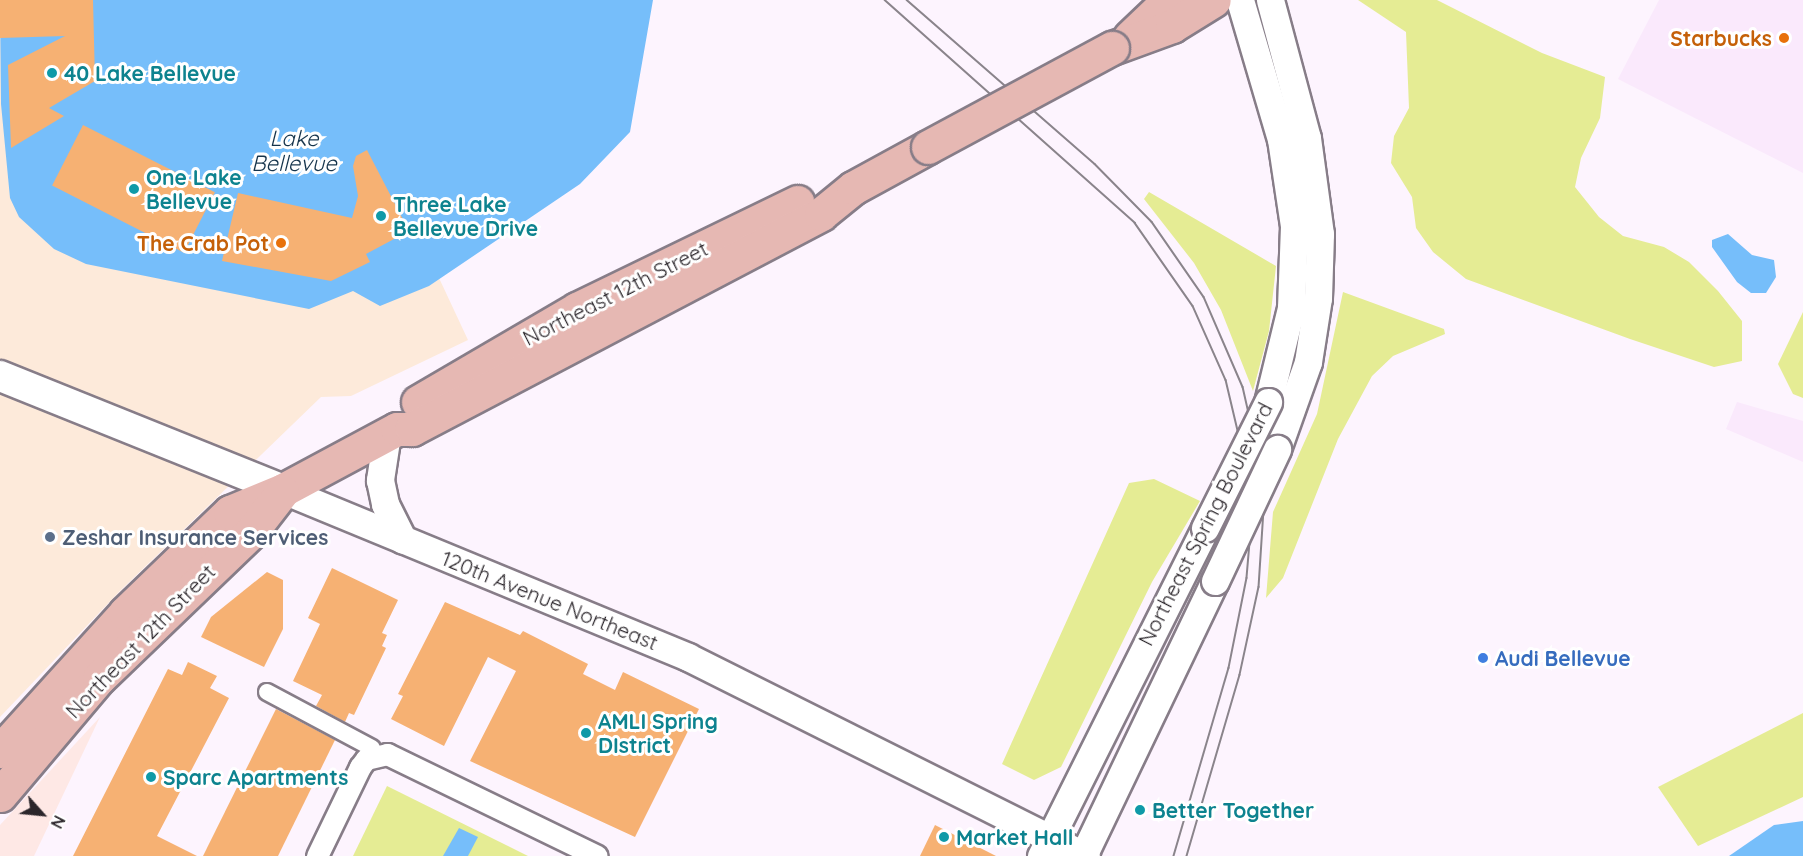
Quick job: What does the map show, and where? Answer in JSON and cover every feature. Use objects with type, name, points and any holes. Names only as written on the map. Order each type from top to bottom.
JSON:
[{"type":"main road","name":"Northeast 12th Street","points":[[1119,44],[1169,0]]},
{"type":"main road","name":"Northeast 12th Street","points":[[0,751],[201,538],[230,512],[283,490],[392,431],[412,429],[822,214],[853,188],[1119,44],[1172,26],[1214,0]]},
{"type":"main road","name":"120th Avenue Northeast","points":[[0,376],[283,490]]},
{"type":"main road","name":"Northeast 12th Street","points":[[0,795],[99,678],[251,532],[283,490]]},
{"type":"street","name":"Northeast Spring Boulevard","points":[[1046,847],[1268,402],[1286,337],[1293,288],[1294,226],[1287,166],[1240,0]]},
{"type":"street","name":"Northeast Spring Boulevard","points":[[1084,856],[1277,449],[1308,362],[1318,298],[1315,176],[1270,0]]},
{"type":"street","points":[[392,431],[380,480],[385,504],[403,540]]},
{"type":"street","name":"120th Avenue Northeast","points":[[283,490],[688,657],[1046,847],[1084,856]]},
{"type":"street","points":[[267,692],[374,752],[396,756],[597,856]]},
{"type":"street","points":[[317,856],[360,767],[374,752]]},
{"type":"shaded area","points":[[0,0],[375,141],[468,340],[351,396],[321,397],[120,591],[0,717]]},
{"type":"shaded area","points":[[1659,0],[1803,0],[1803,173],[1618,79]]},
{"type":"shaded area","points":[[1737,402],[1803,421],[1803,462],[1726,429]]},
{"type":"shaded area","points":[[100,717],[34,856],[0,856],[0,825]]},
{"type":"green space","points":[[1358,0],[1437,0],[1542,53],[1605,77],[1600,118],[1581,158],[1575,187],[1599,217],[1623,236],[1664,247],[1689,262],[1718,291],[1742,321],[1742,361],[1714,367],[1630,339],[1466,279],[1433,252],[1416,228],[1412,197],[1391,163],[1394,136],[1409,108],[1406,32]]},
{"type":"green space","points":[[1149,192],[1276,266],[1269,331],[1253,391],[1221,310],[1194,263],[1144,199]]},
{"type":"green space","points":[[1343,292],[1444,329],[1445,334],[1393,356],[1372,376],[1338,439],[1283,578],[1266,598],[1273,512],[1317,414]]},
{"type":"green space","points":[[1803,312],[1803,398],[1793,394],[1778,364]]},
{"type":"green space","points":[[1154,479],[1200,501],[1152,582],[1061,767],[1034,780],[1002,764],[1129,483]]},
{"type":"green space","points":[[1803,713],[1803,797],[1698,846],[1658,787]]},
{"type":"green space","points":[[387,786],[528,856],[353,856]]},
{"type":"water","name":"Lake Bellevue","points":[[0,0],[653,0],[630,132],[580,184],[429,286],[380,306],[353,291],[309,309],[86,264],[54,249],[19,217],[10,198],[1,104]]},
{"type":"water","points":[[1728,234],[1752,255],[1774,260],[1776,277],[1766,293],[1751,293],[1737,282],[1712,247],[1712,240]]},
{"type":"water","points":[[1803,821],[1803,856],[1729,856],[1774,825]]},
{"type":"water","points":[[459,828],[478,837],[468,856],[443,856]]},
{"type":"building","name":"40 Lake Bellevue","points":[[0,0],[93,0],[95,81],[49,108],[64,116],[11,148],[8,65],[65,36],[0,38]]},
{"type":"building","name":"One Lake Bellevue","points":[[83,125],[215,192],[184,253],[52,186]]},
{"type":"building","points":[[367,150],[409,231],[366,254],[370,262],[331,281],[222,261],[238,193],[352,218],[358,196],[353,166],[356,156]]},
{"type":"building","name":"Sparc Apartments","points":[[332,568],[398,600],[382,633],[387,635],[382,646],[386,648],[354,715],[349,713],[345,722],[316,706],[322,695],[293,681],[320,624],[308,618]]},
{"type":"building","points":[[267,572],[283,580],[283,629],[264,667],[201,637],[211,617]]},
{"type":"building","name":"AMLI Spring DIstrict","points":[[445,602],[520,635],[523,631],[588,664],[583,674],[615,690],[623,672],[699,709],[635,837],[470,761],[516,671],[488,657],[444,746],[391,719],[403,696],[398,694]]},
{"type":"building","name":"Sparc Apartments","points":[[188,662],[217,676],[210,688],[229,698],[157,836],[197,856],[73,856],[168,669],[182,675]]},
{"type":"building","name":"Sparc Apartments","points":[[276,709],[335,740],[278,856],[203,856]]},
{"type":"building","name":"Market Hall","points":[[935,825],[996,856],[920,856]]},
{"type":"tram line","points":[[885,0],[1135,223],[1193,306],[1226,380],[1247,469],[1251,531],[1247,578],[1229,668],[1174,856]]},
{"type":"tram line","points":[[907,0],[1095,164],[1152,222],[1204,297],[1243,387],[1256,444],[1264,510],[1259,587],[1240,675],[1187,856]]},
{"type":"place","name":"Starbucks","points":[[1784,38]]},
{"type":"place","name":"40 Lake Bellevue","points":[[52,73]]},
{"type":"place","name":"One Lake Bellevue","points":[[134,189]]},
{"type":"place","name":"Three Lake Bellevue Drive","points":[[381,216]]},
{"type":"place","name":"The Crab Pot","points":[[281,243]]},
{"type":"place","name":"Zeshar Insurance Services","points":[[50,537]]},
{"type":"place","name":"Audi Bellevue","points":[[1483,658]]},
{"type":"place","name":"AMLI Spring DIstrict","points":[[586,733]]},
{"type":"place","name":"Sparc Apartments","points":[[151,777]]},
{"type":"place","name":"Better Together","points":[[1140,810]]},
{"type":"place","name":"Market Hall","points":[[944,837]]}]
